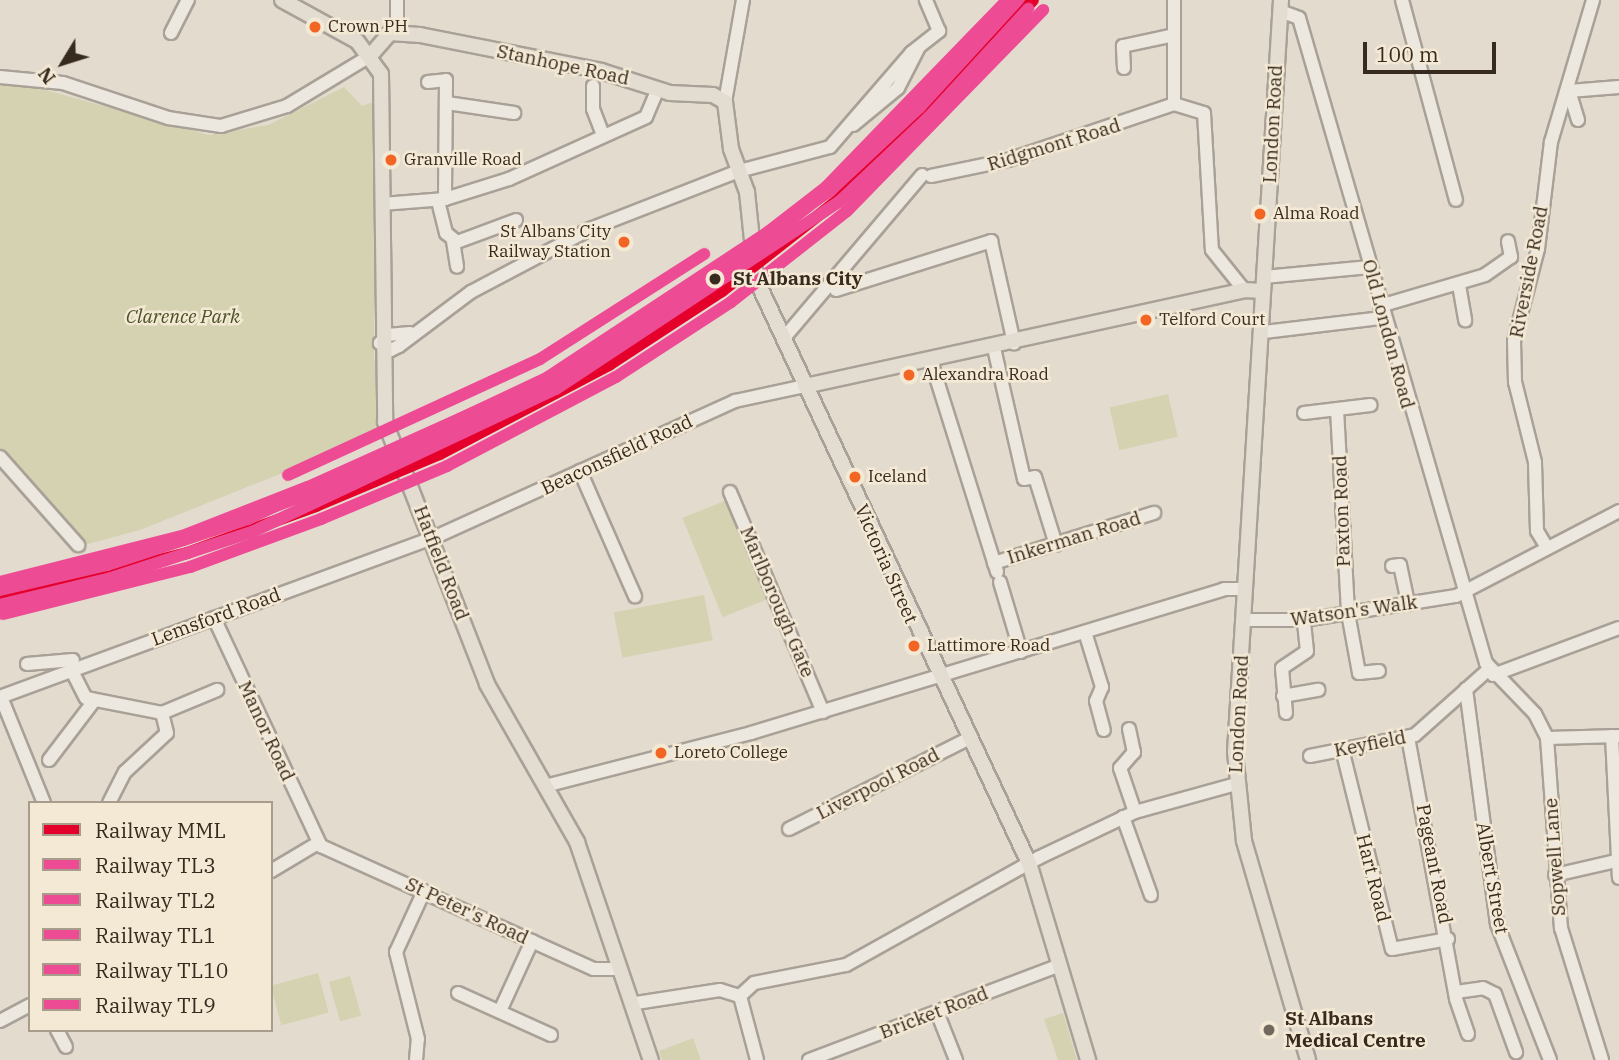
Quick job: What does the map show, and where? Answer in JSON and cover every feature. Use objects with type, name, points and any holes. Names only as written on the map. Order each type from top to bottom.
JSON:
[{"type":"main road","name":"Hatfield Road","points":[[282,0],[303,5],[342,31],[370,56],[384,94],[380,397],[388,433],[433,538],[487,684],[577,842],[616,969],[636,1003],[651,1060]]},
{"type":"main road","name":"London Road","points":[[1281,6],[1245,589],[1236,784],[1244,841],[1308,1060]]},
{"type":"main road","points":[[370,56],[390,33],[397,33]]},
{"type":"main road","name":"Stanhope Road","points":[[397,33],[601,71],[659,89],[713,95],[724,102]]},
{"type":"main road","name":"Victoria Street","points":[[724,102],[747,197],[756,279],[937,677],[1029,863],[1088,1060]]},
{"type":"main road","points":[[805,386],[994,348],[1263,284]]},
{"type":"main road","name":"London Road","points":[[1259,360],[1265,332],[1263,284]]},
{"type":"street","points":[[171,33],[188,0]]},
{"type":"street","points":[[397,0],[397,33]]},
{"type":"street","points":[[724,102],[743,0]]},
{"type":"street","points":[[380,343],[391,350],[410,333],[590,229],[739,171],[817,154],[898,88],[918,49],[939,31],[926,0]]},
{"type":"street","points":[[1174,0],[1174,104],[1204,113],[1212,250],[1244,290]]},
{"type":"street","points":[[1402,0],[1456,200]]},
{"type":"street","name":"Riverside Road","points":[[1546,546],[1537,531],[1533,450],[1514,353],[1538,249],[1551,142],[1569,90],[1593,0]]},
{"type":"street","name":"Old London Road","points":[[1281,6],[1299,18],[1462,591],[1491,672]]},
{"type":"street","points":[[1124,68],[1123,46],[1174,35]]},
{"type":"street","points":[[0,77],[63,83],[168,118],[221,126],[287,106],[370,56]]},
{"type":"street","points":[[428,82],[446,80],[441,200],[453,241],[457,267]]},
{"type":"street","points":[[593,86],[593,109],[603,135]]},
{"type":"street","points":[[1578,120],[1569,90],[1619,87]]},
{"type":"street","points":[[382,204],[441,200],[603,135],[646,117],[659,89]]},
{"type":"street","points":[[447,103],[514,113]]},
{"type":"street","name":"Ridgmont Road","points":[[783,339],[927,175],[998,163],[1174,104]]},
{"type":"street","points":[[453,241],[516,220]]},
{"type":"street","points":[[836,290],[991,241],[1014,343]]},
{"type":"street","points":[[1265,332],[1381,312],[1437,285],[1459,285],[1507,261],[1514,246]]},
{"type":"street","points":[[1263,284],[1370,267]]},
{"type":"street","points":[[1459,285],[1465,320]]},
{"type":"street","points":[[994,348],[1024,480],[1035,477],[1056,545]]},
{"type":"street","points":[[931,362],[1021,652]]},
{"type":"street","name":"Beaconsfield Road","points":[[433,538],[734,401],[805,386]]},
{"type":"street","points":[[1304,413],[1371,405]]},
{"type":"street","name":"Paxton Road","points":[[1337,409],[1348,613],[1359,673],[1379,671]]},
{"type":"street","points":[[0,457],[78,545]]},
{"type":"street","points":[[580,471],[635,596]]},
{"type":"street","name":"Marlborough Gate","points":[[730,492],[823,712]]},
{"type":"street","name":"Inkerman Road","points":[[997,572],[1056,545],[1154,513]]},
{"type":"street","name":"Watson's Walk","points":[[1244,620],[1304,620],[1408,604],[1462,591],[1546,546],[1618,513]]},
{"type":"street","name":"Lemsford Road","points":[[0,697],[48,679],[72,665],[214,618],[433,538]]},
{"type":"street","points":[[1392,566],[1400,565],[1408,604]]},
{"type":"street","points":[[545,786],[823,712],[1224,589],[1245,589]]},
{"type":"street","name":"Manor Road","points":[[214,618],[318,843]]},
{"type":"street","points":[[1286,713],[1282,668],[1309,647],[1304,620]]},
{"type":"street","points":[[1491,672],[1619,628]]},
{"type":"street","points":[[1085,632],[1102,687],[1096,701],[1104,730]]},
{"type":"street","points":[[43,661],[48,679]]},
{"type":"street","points":[[27,664],[43,661],[72,665],[81,693],[94,701],[162,713],[217,690]]},
{"type":"street","name":"Keyfield","points":[[1310,757],[1409,737],[1466,689],[1491,672]]},
{"type":"street","name":"Sopwell Lane","points":[[1491,672],[1535,714],[1547,738],[1555,875],[1572,975],[1602,1060]]},
{"type":"street","name":"Albert Street","points":[[1466,689],[1497,925],[1550,1060]]},
{"type":"street","points":[[1283,696],[1318,690]]},
{"type":"street","points":[[0,697],[43,801]]},
{"type":"street","points":[[49,760],[94,701]]},
{"type":"street","points":[[110,801],[125,772],[167,733],[162,713]]},
{"type":"street","points":[[1129,729],[1134,752],[1120,768],[1129,814],[1151,895]]},
{"type":"street","points":[[1547,738],[1615,736],[1616,861],[1619,878]]},
{"type":"street","name":"Pageant Road","points":[[1409,737],[1457,992],[1468,1034]]},
{"type":"street","name":"Liverpool Road","points":[[789,829],[968,739]]},
{"type":"street","name":"Hart Road","points":[[1342,749],[1392,949],[1448,939]]},
{"type":"street","points":[[740,996],[754,983],[846,965],[1029,863],[1129,814],[1236,784]]},
{"type":"street","points":[[273,870],[318,843]]},
{"type":"street","name":"St Peter's Road","points":[[318,843],[594,969],[616,969]]},
{"type":"street","points":[[1555,875],[1616,861]]},
{"type":"street","points":[[416,1060],[418,1039],[396,952],[424,891]]},
{"type":"street","points":[[500,1011],[532,941]]},
{"type":"street","name":"Bricket Road","points":[[809,1060],[1058,966]]},
{"type":"street","points":[[1457,992],[1483,988],[1495,994],[1516,1052]]},
{"type":"street","points":[[636,1003],[720,990],[740,996]]},
{"type":"street","points":[[458,993],[551,1035]]},
{"type":"street","points":[[740,996],[757,1060]]},
{"type":"street","points":[[0,1021],[28,1006]]},
{"type":"street","points":[[937,1012],[956,1060]]},
{"type":"street","points":[[58,1032],[66,1047]]},
{"type":"green space","name":"Clarence Park","points":[[24,84],[209,135],[268,125],[344,87],[362,106],[376,101],[374,356],[385,432],[140,530],[84,545],[0,449],[0,86]]},
{"type":"green space","points":[[1168,394],[1178,437],[1119,450],[1110,407]]},
{"type":"green space","points":[[727,500],[767,599],[723,617],[682,518]]},
{"type":"green space","points":[[704,595],[713,640],[622,658],[614,613]]},
{"type":"green space","points":[[318,973],[329,1013],[281,1025],[273,985]]},
{"type":"green space","points":[[350,976],[361,1015],[340,1021],[329,982]]},
{"type":"green space","points":[[1063,1013],[1077,1060],[1058,1060],[1044,1019]]},
{"type":"green space","points":[[693,1038],[701,1060],[662,1060],[659,1051]]},
{"type":"rail line","name":"TL2","points":[[0,582],[182,536],[308,487],[539,383],[600,349],[711,276],[826,187],[1007,0]]},
{"type":"rail line","name":"TL1","points":[[0,586],[183,540],[311,493],[434,441],[602,353],[714,280],[829,190],[1013,0]]},
{"type":"rail line","name":"TL10","points":[[0,590],[107,565],[248,519],[548,377],[830,191],[919,108],[1018,0]]},
{"type":"rail line","name":"MML","points":[[0,600],[187,553],[316,506],[440,454],[609,365],[722,291],[838,200],[1033,0]]},
{"type":"rail line","name":"TL9","points":[[3,604],[111,578],[252,532],[556,389],[839,202],[929,117],[1028,9]]},
{"type":"rail line","name":"TL3","points":[[3,614],[190,567],[321,519],[447,466],[616,377],[731,302],[847,211],[1043,10]]},
{"type":"rail line","name":"TL1","points":[[288,475],[540,359],[704,254]]},
{"type":"place","name":"Crown PH","points":[[315,27]]},
{"type":"place","name":"Granville Road","points":[[391,160]]},
{"type":"place","name":"Alma Road","points":[[1260,214]]},
{"type":"place","name":"St Albans City Railway Station","points":[[624,242]]},
{"type":"place","name":"St Albans City","points":[[715,279]]},
{"type":"place","name":"Telford Court","points":[[1146,320]]},
{"type":"place","name":"Alexandra Road","points":[[909,375]]},
{"type":"place","name":"Iceland","points":[[855,477]]},
{"type":"place","name":"Lattimore Road","points":[[914,646]]},
{"type":"place","name":"Loreto College","points":[[661,753]]},
{"type":"place","name":"St Albans Medical Centre","points":[[1269,1030]]}]
